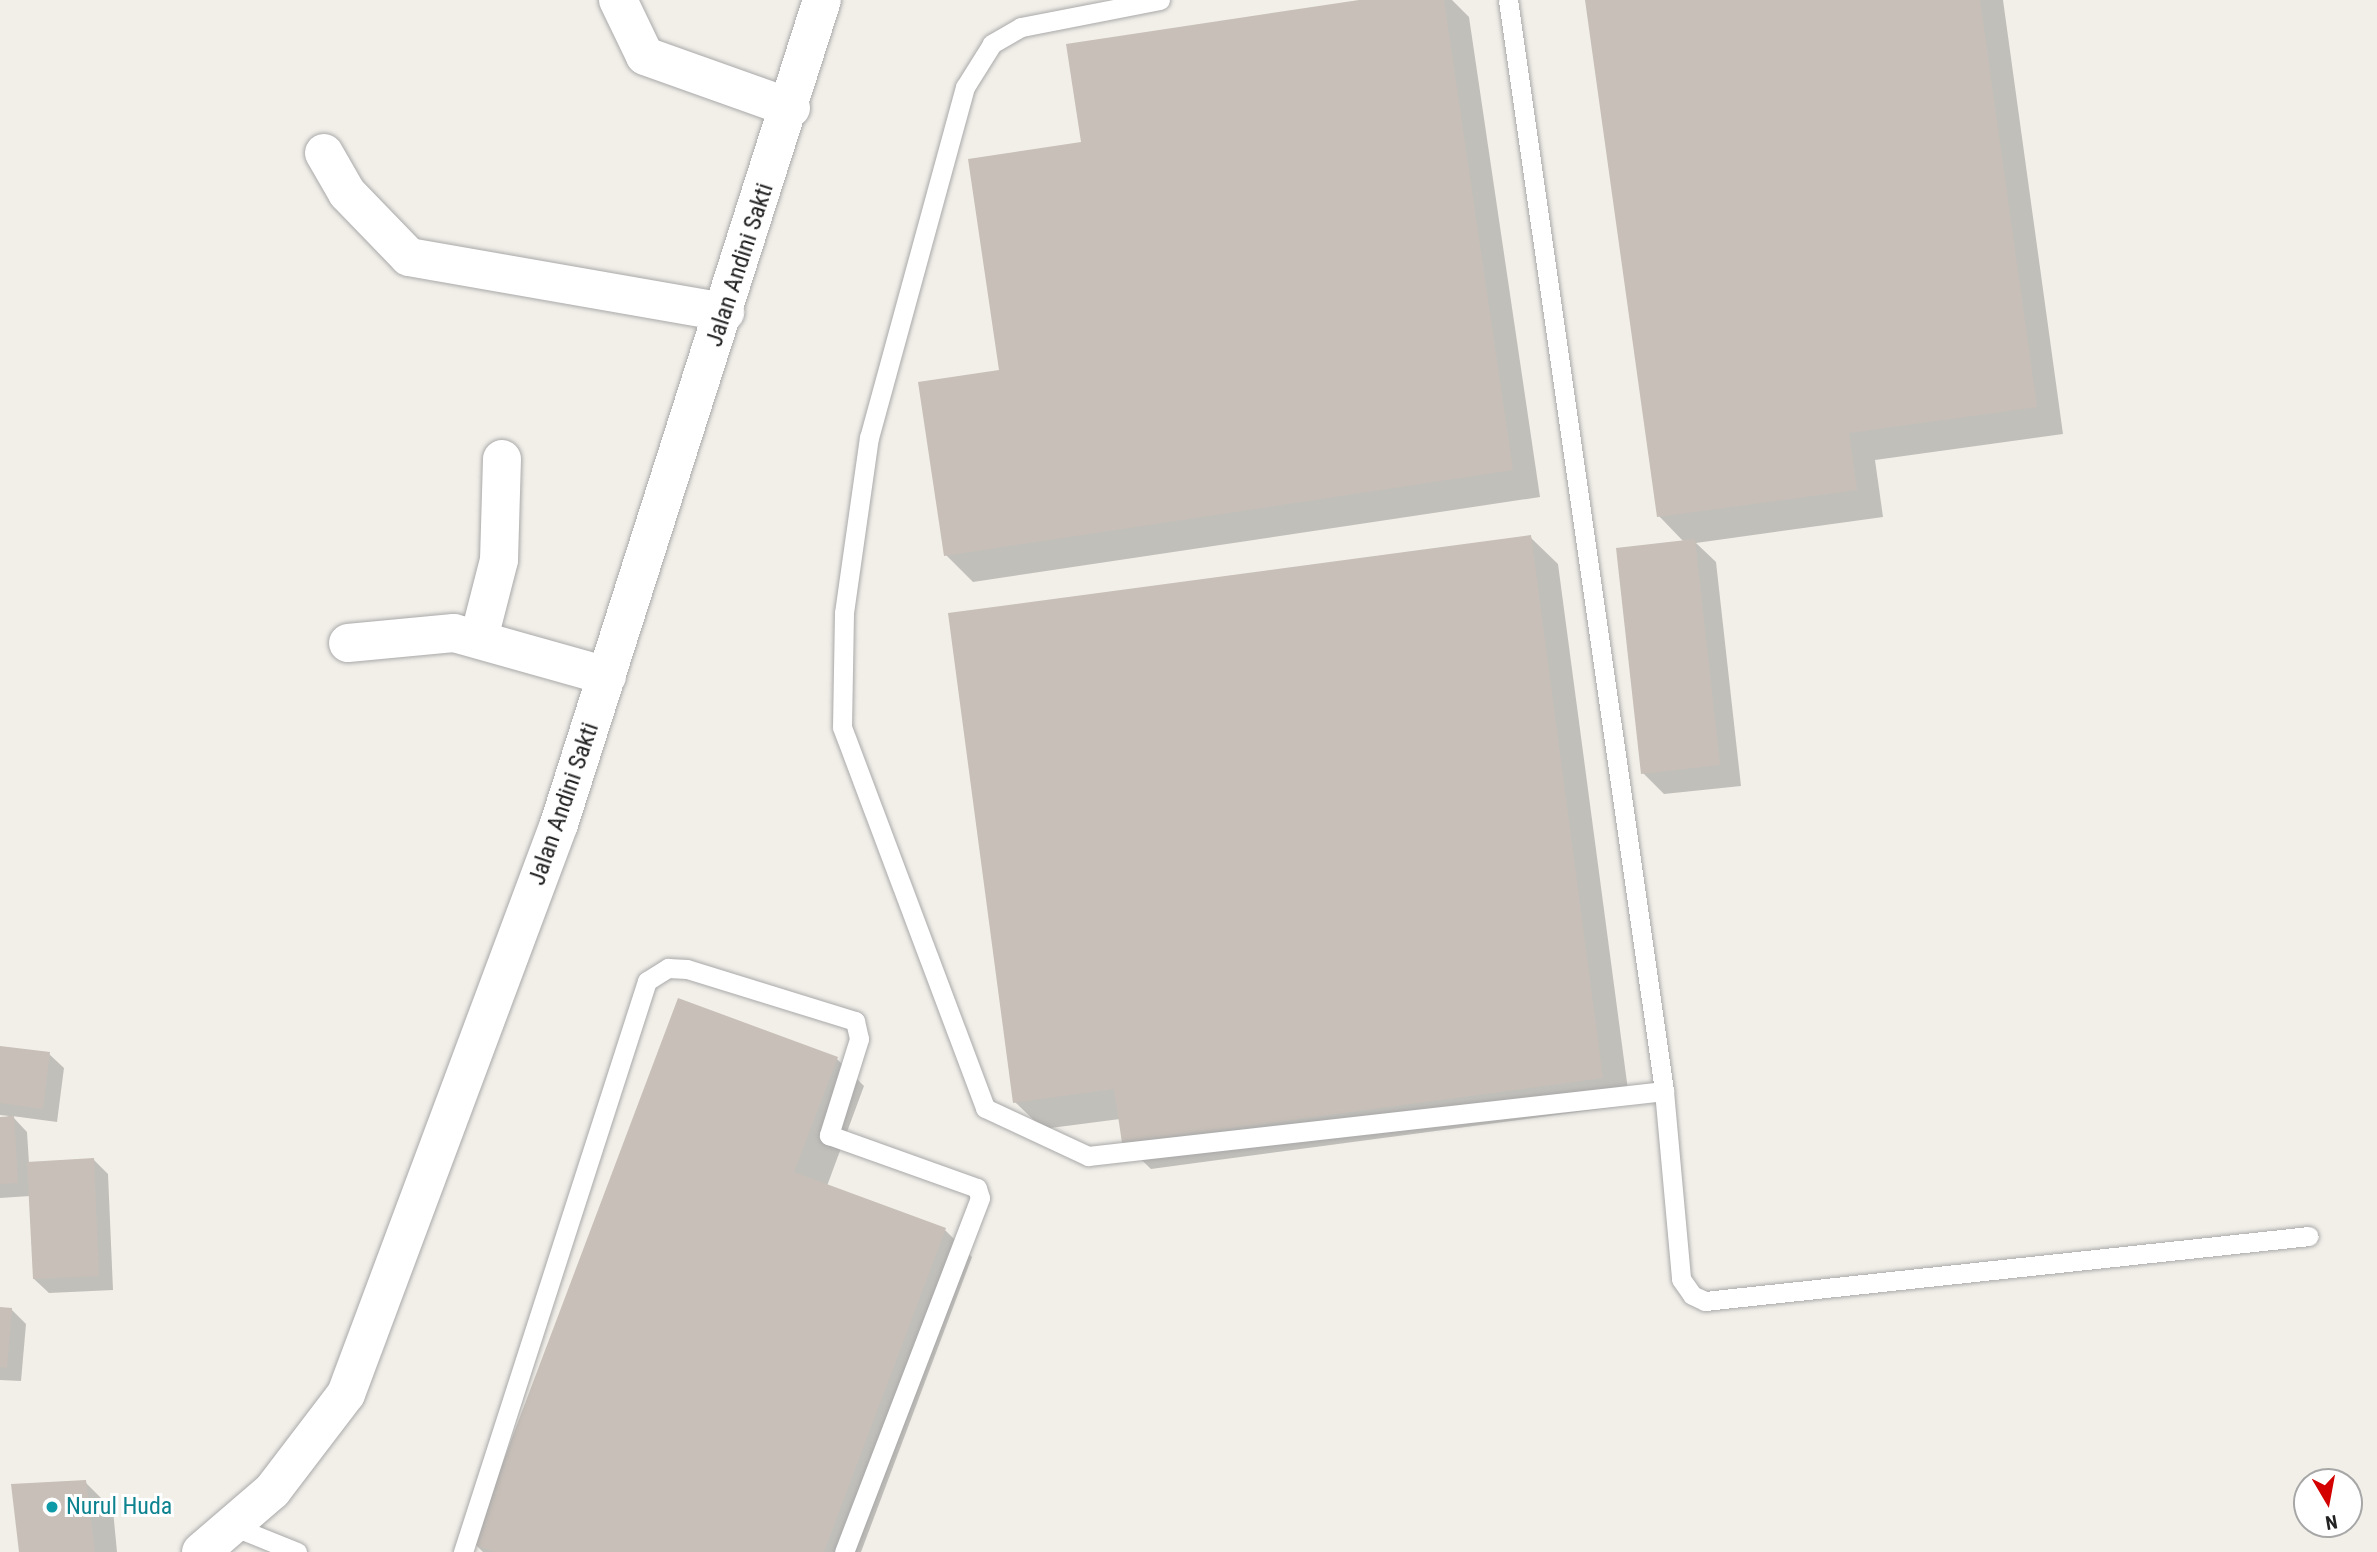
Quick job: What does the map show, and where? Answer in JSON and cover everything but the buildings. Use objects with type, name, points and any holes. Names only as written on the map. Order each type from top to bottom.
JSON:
[{"type":"street","points":[[618,0],[645,56],[791,108]]},
{"type":"street","name":"Jalan Andini Sakti","points":[[201,1552],[235,1527],[272,1492],[346,1394],[456,1112],[607,676],[791,108],[821,0]]},
{"type":"street","points":[[324,153],[347,193],[409,257],[725,312]]},
{"type":"street","points":[[479,638],[499,560],[502,458]]},
{"type":"street","points":[[348,643],[454,633],[607,676]]},
{"type":"lane","points":[[1160,0],[1021,27],[992,44],[965,87],[869,437],[844,613],[842,727],[985,1108],[1088,1156],[1664,1091]]},
{"type":"lane","points":[[1508,0],[1664,1091],[1681,1279],[1692,1295],[1705,1301],[2308,1236]]},
{"type":"lane","points":[[463,1552],[647,981],[668,968],[855,1021],[859,1040],[827,1126],[833,1140],[978,1188],[980,1198],[844,1552]]},
{"type":"lane","points":[[235,1527],[297,1552]]},
{"type":"place","name":"Nurul Huda","points":[[52,1507]]}]
